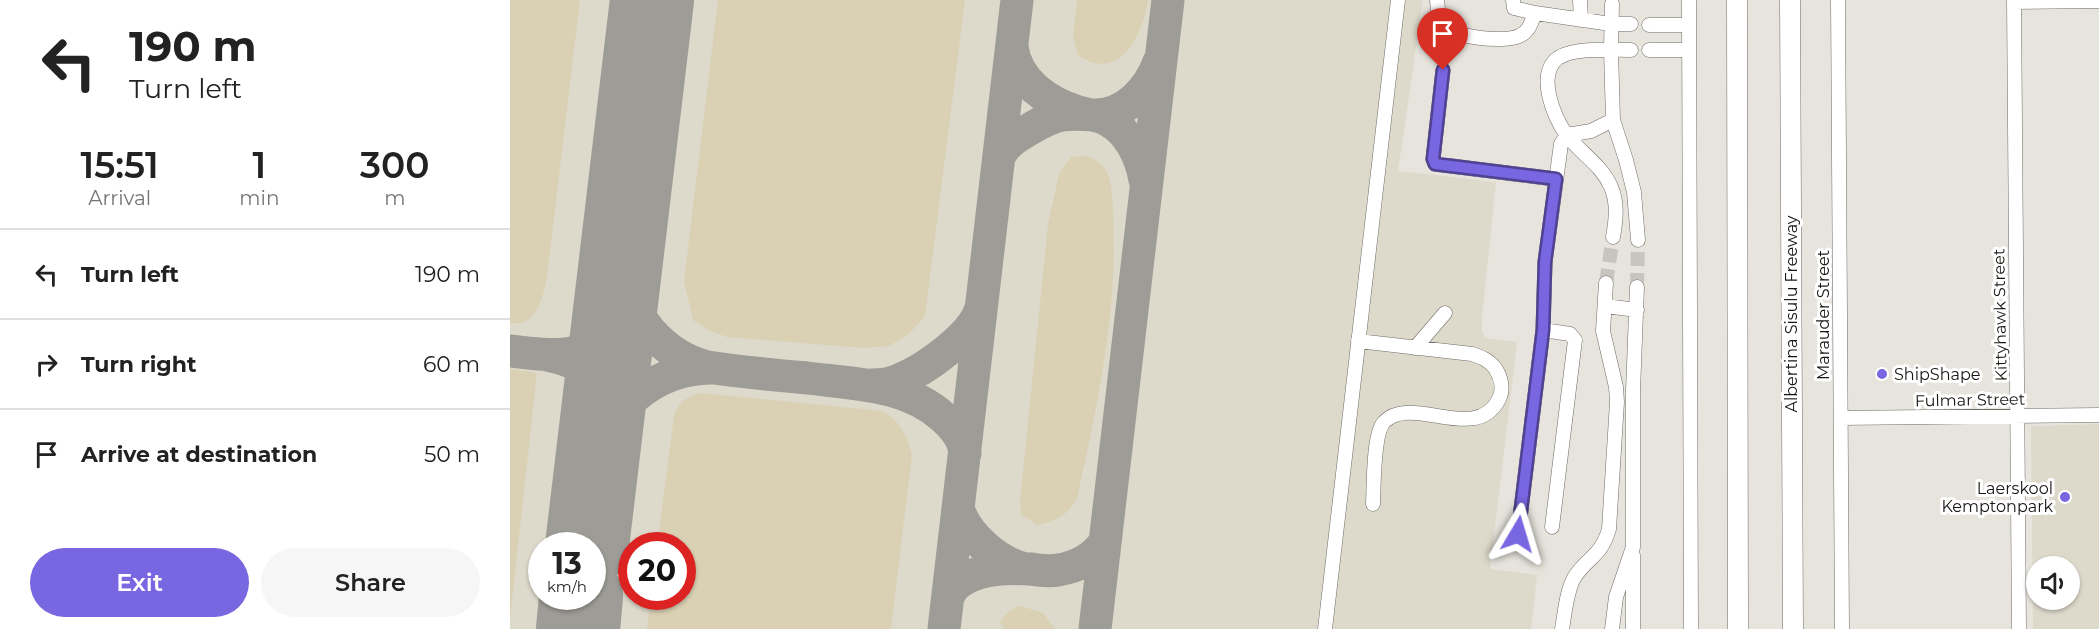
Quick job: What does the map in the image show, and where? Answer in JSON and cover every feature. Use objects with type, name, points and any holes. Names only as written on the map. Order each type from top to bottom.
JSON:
[{"type":"highway","points":[[1737,0],[1738,629]]},
{"type":"highway","name":"Albertina Sisulu Freeway","points":[[1790,0],[1793,629]]},
{"type":"street","points":[[1325,629],[1398,0]]},
{"type":"street","points":[[1437,0],[1442,23],[1450,30],[1460,34],[1510,39],[1525,32],[1535,13]]},
{"type":"street","points":[[1513,0],[1514,8],[1535,13],[1611,24],[1631,24]]},
{"type":"street","points":[[1580,0],[1581,20]]},
{"type":"street","points":[[1689,0],[1692,447],[1690,629]]},
{"type":"street","name":"Marauder Street","points":[[1838,0],[1842,629]]},
{"type":"street","points":[[2014,1],[2099,2]]},
{"type":"street","name":"Kittyhawk Street","points":[[2014,1],[2019,629]]},
{"type":"street","points":[[1612,4],[1613,120],[1631,177],[1637,212],[1638,240]]},
{"type":"street","points":[[1649,25],[1689,25]]},
{"type":"street","points":[[1613,237],[1616,216],[1612,189],[1606,177],[1567,135],[1553,113],[1548,80],[1552,66],[1558,58],[1580,51],[1631,50]]},
{"type":"street","points":[[1649,50],[1689,50]]},
{"type":"street","points":[[1443,70],[1433,159],[1435,164],[1556,179]]},
{"type":"street","points":[[1518,534],[1543,330],[1545,262],[1561,144],[1567,135],[1591,131],[1613,120]]},
{"type":"street","points":[[1562,629],[1573,580],[1605,544],[1610,529],[1617,402],[1613,372],[1603,331],[1606,283]]},
{"type":"street","points":[[1633,629],[1637,287]]},
{"type":"street","points":[[1605,306],[1636,310]]},
{"type":"street","points":[[1415,348],[1445,314]]},
{"type":"street","points":[[1543,330],[1570,334],[1575,340],[1552,526]]},
{"type":"street","points":[[1358,341],[1472,354],[1484,358],[1494,366],[1500,376],[1502,387],[1500,397],[1486,414],[1477,418],[1460,419],[1400,413],[1386,420],[1380,427],[1372,504]]},
{"type":"street","name":"Fulmar Street","points":[[1840,418],[2099,415]]},
{"type":"street","points":[[1612,629],[1616,597],[1633,547]]},
{"type":"shaded area","points":[[510,0],[1423,0],[1398,171],[1496,182],[1482,331],[1485,338],[1517,342],[1490,569],[1537,575],[1531,629],[510,629]]},
{"type":"shaded area","points":[[510,0],[580,0],[547,277],[537,309],[527,320],[519,323],[510,323]]},
{"type":"shaded area","points":[[718,0],[965,0],[925,316],[909,334],[889,346],[864,348],[727,337],[710,331],[693,320],[684,281]]},
{"type":"shaded area","points":[[1077,0],[1148,0],[1143,21],[1133,44],[1126,53],[1117,60],[1107,63],[1095,63],[1078,55],[1073,37]]},
{"type":"shaded area","points":[[1087,156],[1097,161],[1105,169],[1110,180],[1113,200],[1114,254],[1109,324],[1092,430],[1077,499],[1060,517],[1037,525],[1021,514],[1020,502],[1048,224],[1059,174],[1071,157]]},
{"type":"shaded area","points":[[510,369],[537,373],[510,619]]},
{"type":"shaded area","points":[[701,393],[882,411],[898,424],[908,441],[912,455],[891,629],[647,629],[649,610],[696,610],[696,532],[659,532],[674,416],[678,406],[691,396]]},
{"type":"shaded area","name":"Laerskool Kemptonpark","points":[[2099,424],[2099,629],[2033,629],[2033,610],[2080,610],[2080,556],[2032,556],[2031,426]]},
{"type":"shaded area","points":[[1021,606],[1043,613],[1055,629],[1004,629],[1000,623],[1004,617],[1011,610]]},
{"type":"taxiway","points":[[944,629],[1017,0]]},
{"type":"taxiway","points":[[1095,629],[1168,0]]},
{"type":"taxiway","points":[[1012,47],[1020,70],[1035,89],[1066,108],[1105,119],[1123,132],[1137,154],[1145,180]]},
{"type":"taxiway","points":[[999,157],[1013,139],[1048,119],[1067,114],[1095,115],[1117,111],[1143,91],[1159,62]]},
{"type":"taxiway","points":[[624,223],[623,270],[632,303],[650,331],[676,353],[707,367],[862,384],[897,392],[914,398],[944,418],[958,434],[965,453]]},
{"type":"taxiway","points":[[510,351],[555,355],[582,350],[594,343],[603,332],[610,316],[619,270]]},
{"type":"taxiway","points":[[872,385],[896,381],[935,360],[969,329],[981,308]]},
{"type":"taxiway","points":[[551,356],[568,361],[580,368],[595,388],[599,415],[597,445]]},
{"type":"taxiway","points":[[588,532],[598,460],[608,432],[617,417],[628,403],[657,381],[674,374],[710,368]]},
{"type":"taxiway","points":[[958,508],[968,528],[984,546],[1004,560],[1025,569]]},
{"type":"taxiway","points":[[948,598],[957,584],[974,575],[989,570],[1051,571],[1065,569],[1090,557],[1105,542]]},
{"type":"runway","points":[[589,532],[652,0]]},
{"type":"runway","points":[[578,629],[580,610]]},
{"type":"tunnel","points":[[1606,283],[1613,237]]},
{"type":"tunnel","points":[[1637,287],[1638,240]]},
{"type":"place","name":"ShipShape","points":[[1882,374]]},
{"type":"place","name":"Laerskool Kemptonpark","points":[[2065,497]]},
{"type":"route","points":[[1443,70],[1433,159],[1435,164],[1556,179],[1545,262],[1543,330],[1518,534]]}]
